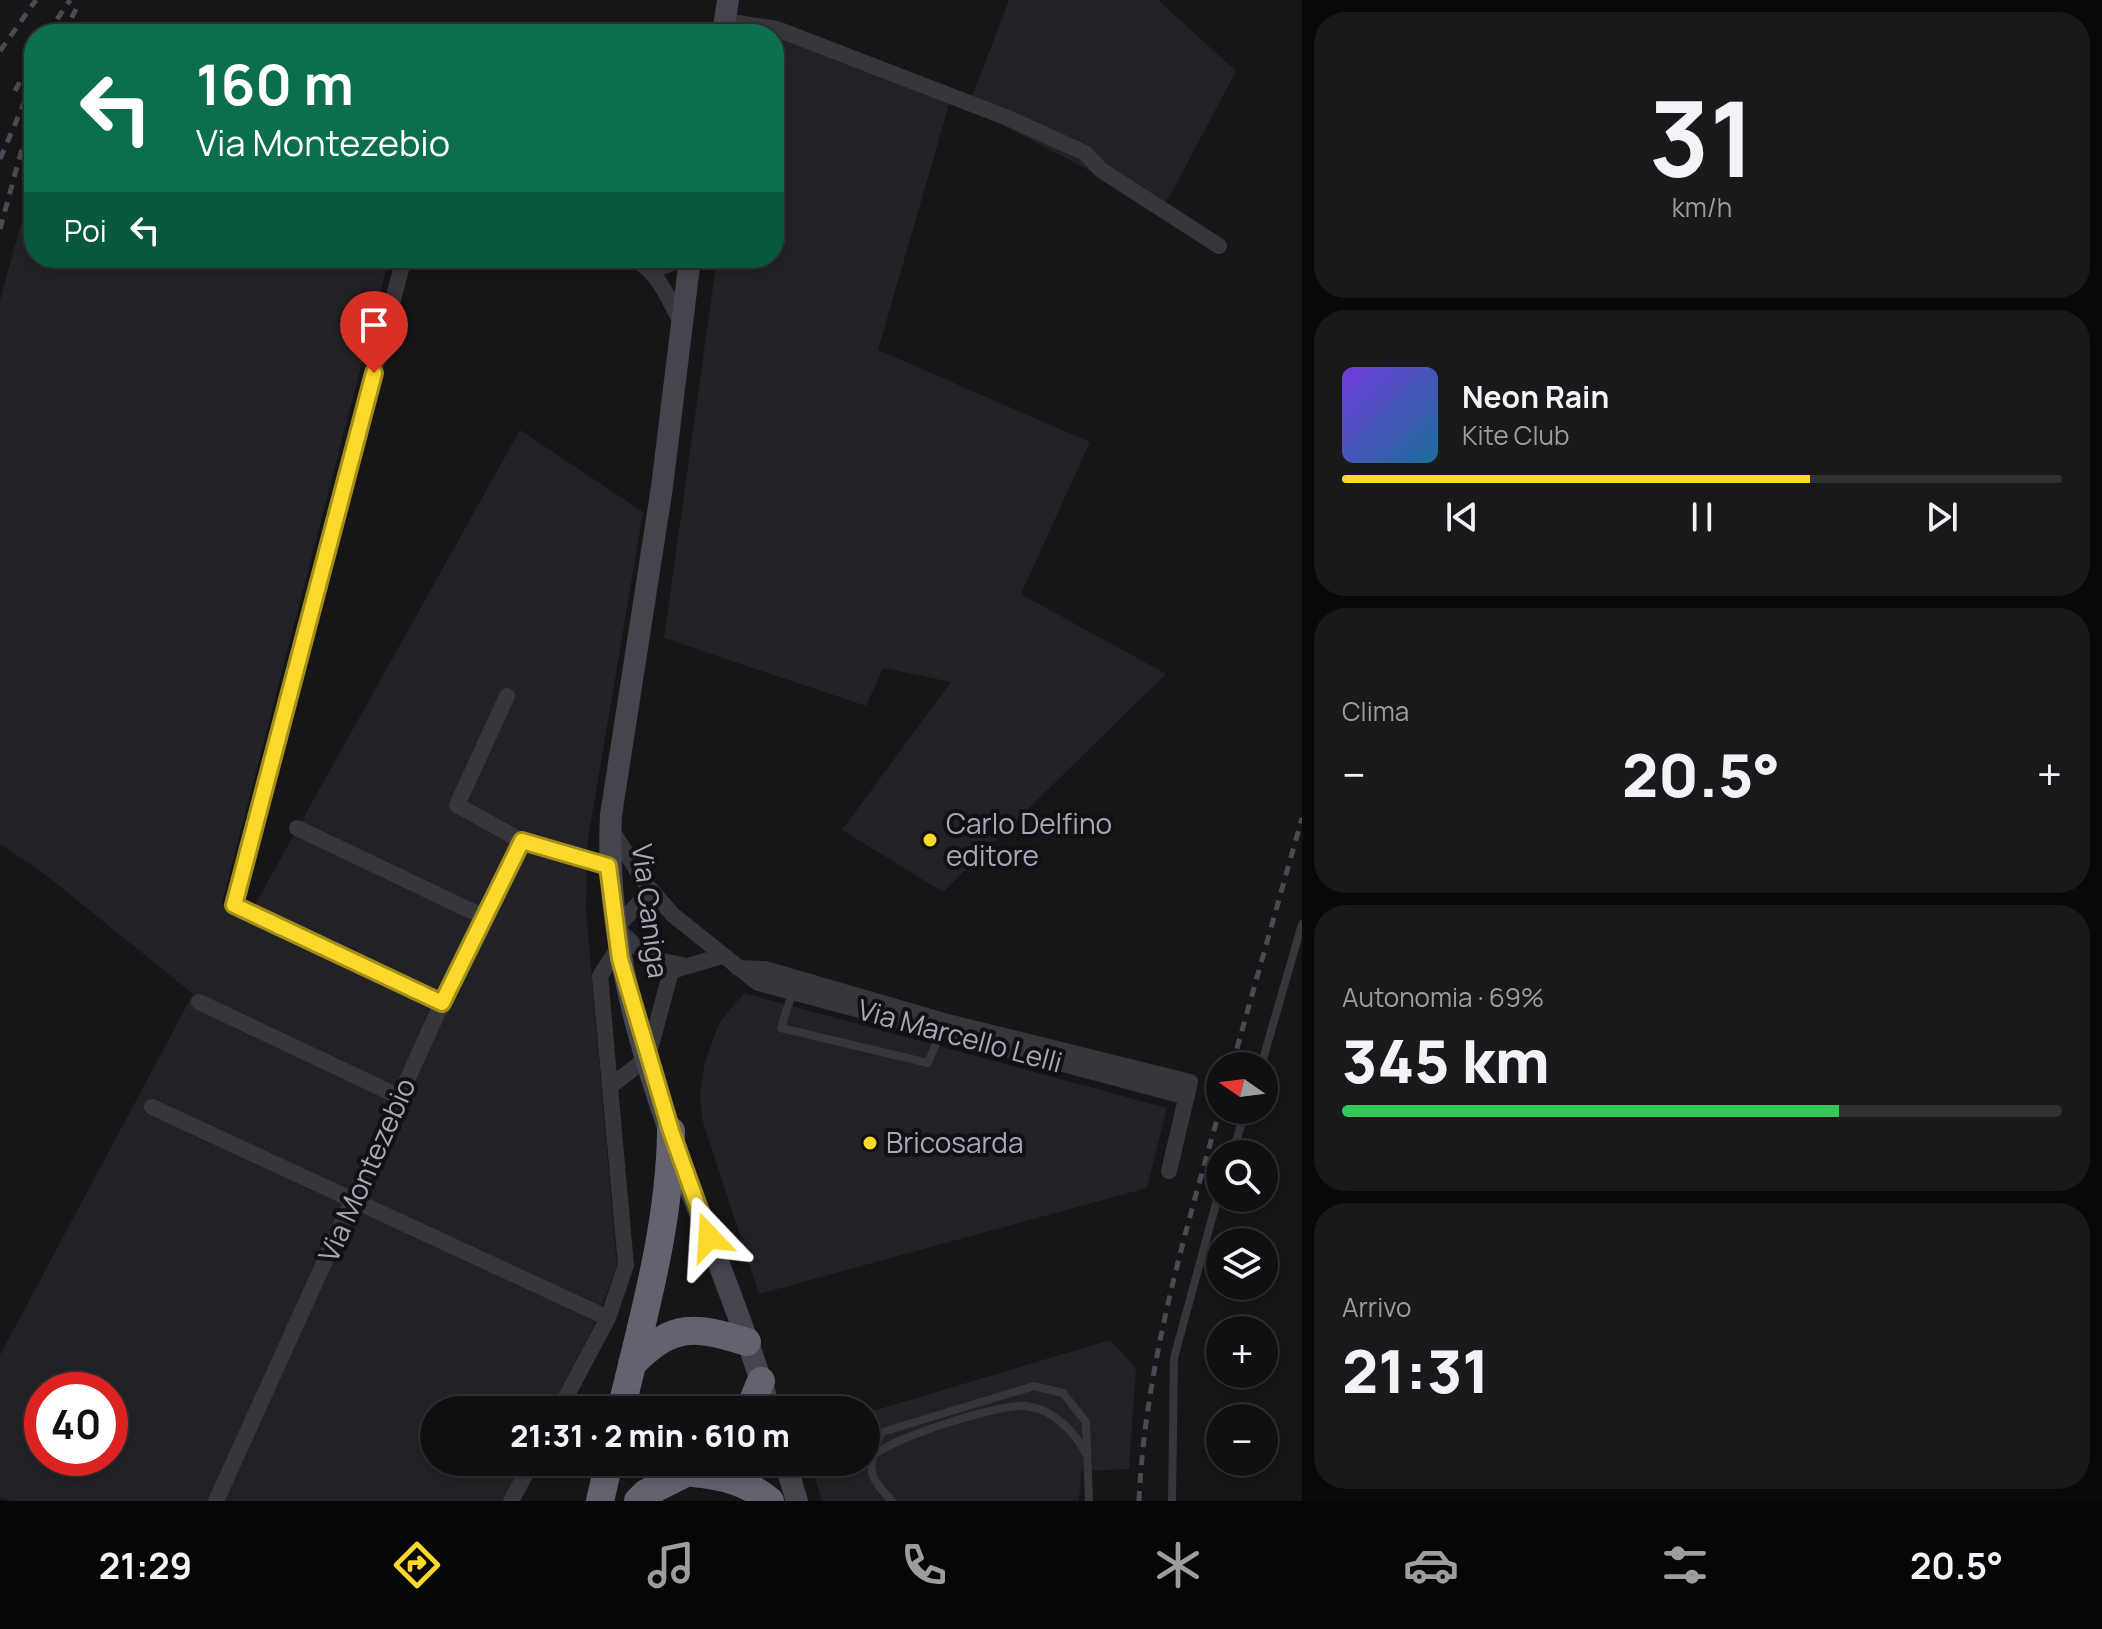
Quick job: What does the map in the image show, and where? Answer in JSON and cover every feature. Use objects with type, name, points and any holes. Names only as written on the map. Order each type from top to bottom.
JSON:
[{"type":"highway","points":[[624,1396],[671,1178],[671,1131]]},
{"type":"highway","points":[[632,1364],[671,1333],[699,1328],[747,1342]]},
{"type":"highway","points":[[755,1396],[761,1381]]},
{"type":"highway","points":[[600,1501],[606,1476]]},
{"type":"highway","points":[[638,1501],[646,1493],[682,1476]]},
{"type":"highway","points":[[724,1476],[754,1488],[770,1501]]},
{"type":"street","points":[[725,18],[753,24]]},
{"type":"street","points":[[784,32],[1085,153],[1101,170],[1219,246]]},
{"type":"street","points":[[401,268],[234,905],[442,1003]]},
{"type":"street","points":[[645,268],[682,324]]},
{"type":"street","points":[[650,271],[659,268]]},
{"type":"street","name":"Via Caniga","points":[[687,268],[662,487],[610,827],[608,866],[617,938],[648,1057],[671,1131],[766,1396]]},
{"type":"street","points":[[507,696],[457,805],[522,841],[608,866]]},
{"type":"street","name":"Via Marcello Lelli","points":[[610,827],[659,899],[738,968],[765,969],[795,985],[1188,1089],[1169,1171]]},
{"type":"street","points":[[297,828],[484,917]]},
{"type":"street","name":"Via Montezebio","points":[[216,1501],[442,1003],[522,841]]},
{"type":"street","points":[[566,1396],[608,1318],[626,1265],[600,976],[617,938],[638,904],[659,899]]},
{"type":"street","points":[[617,938],[649,958],[682,965]]},
{"type":"street","points":[[611,1086],[648,1057],[671,971],[682,965],[722,956]]},
{"type":"street","points":[[199,1002],[400,1097]]},
{"type":"street","points":[[152,1107],[608,1318]]},
{"type":"street","points":[[511,1501],[524,1476]]},
{"type":"street","points":[[789,1476],[797,1501]]},
{"type":"lane","points":[[1265,1052],[1302,924]]},
{"type":"lane","points":[[795,985],[781,1028],[928,1063],[943,1026]]},
{"type":"lane","points":[[1172,1501],[1174,1358],[1214,1212]]},
{"type":"lane","points":[[880,1437],[882,1432],[894,1426],[1034,1386],[1063,1393],[1086,1422],[1089,1501]]},
{"type":"lane","points":[[880,1452],[895,1440],[1003,1408],[1026,1406],[1074,1432],[1090,1471]]},
{"type":"lane","points":[[871,1476],[874,1484],[892,1501]]},
{"type":"shaded area","points":[[1009,0],[1158,0],[1236,71],[1163,209],[968,107]]},
{"type":"shaded area","points":[[784,37],[951,98],[878,350],[1090,442],[1021,594],[1166,674],[943,892],[842,830],[951,682],[883,668],[866,706],[664,638],[716,268],[784,268]]},
{"type":"shaded area","points":[[24,211],[24,268],[386,268],[222,903],[248,917],[520,430],[643,512],[587,846],[586,909],[617,1267],[593,1328],[557,1396],[420,1396],[420,1476],[515,1476],[502,1501],[12,1501],[0,1498],[0,1355],[193,994],[47,876],[0,844],[0,301]]},
{"type":"shaded area","points":[[744,993],[1167,1108],[1147,1188],[759,1294],[702,1119],[700,1095],[705,1062],[719,1023]]},
{"type":"shaded area","points":[[1110,1340],[1136,1368],[1129,1469],[1081,1471],[1079,1501],[822,1501],[814,1476],[880,1476],[880,1409]]},
{"type":"railway","points":[[0,51],[36,0]]},
{"type":"railway","points":[[54,24],[70,0]]},
{"type":"railway","points":[[69,24],[76,9]]},
{"type":"railway","points":[[15,91],[24,74]]},
{"type":"railway","points":[[0,159],[24,103]]},
{"type":"railway","points":[[0,229],[24,141]]},
{"type":"railway","points":[[1236,1052],[1302,818]]},
{"type":"railway","points":[[1139,1501],[1149,1401],[1158,1352],[1180,1254],[1216,1124]]},
{"type":"place","name":"Carlo Delfino editore","points":[[930,840]]},
{"type":"place","name":"Bricosarda","points":[[870,1143]]},
{"type":"route","points":[[374,373],[234,905],[442,1003],[522,841],[608,866],[620,959],[671,1131],[709,1237]]}]
